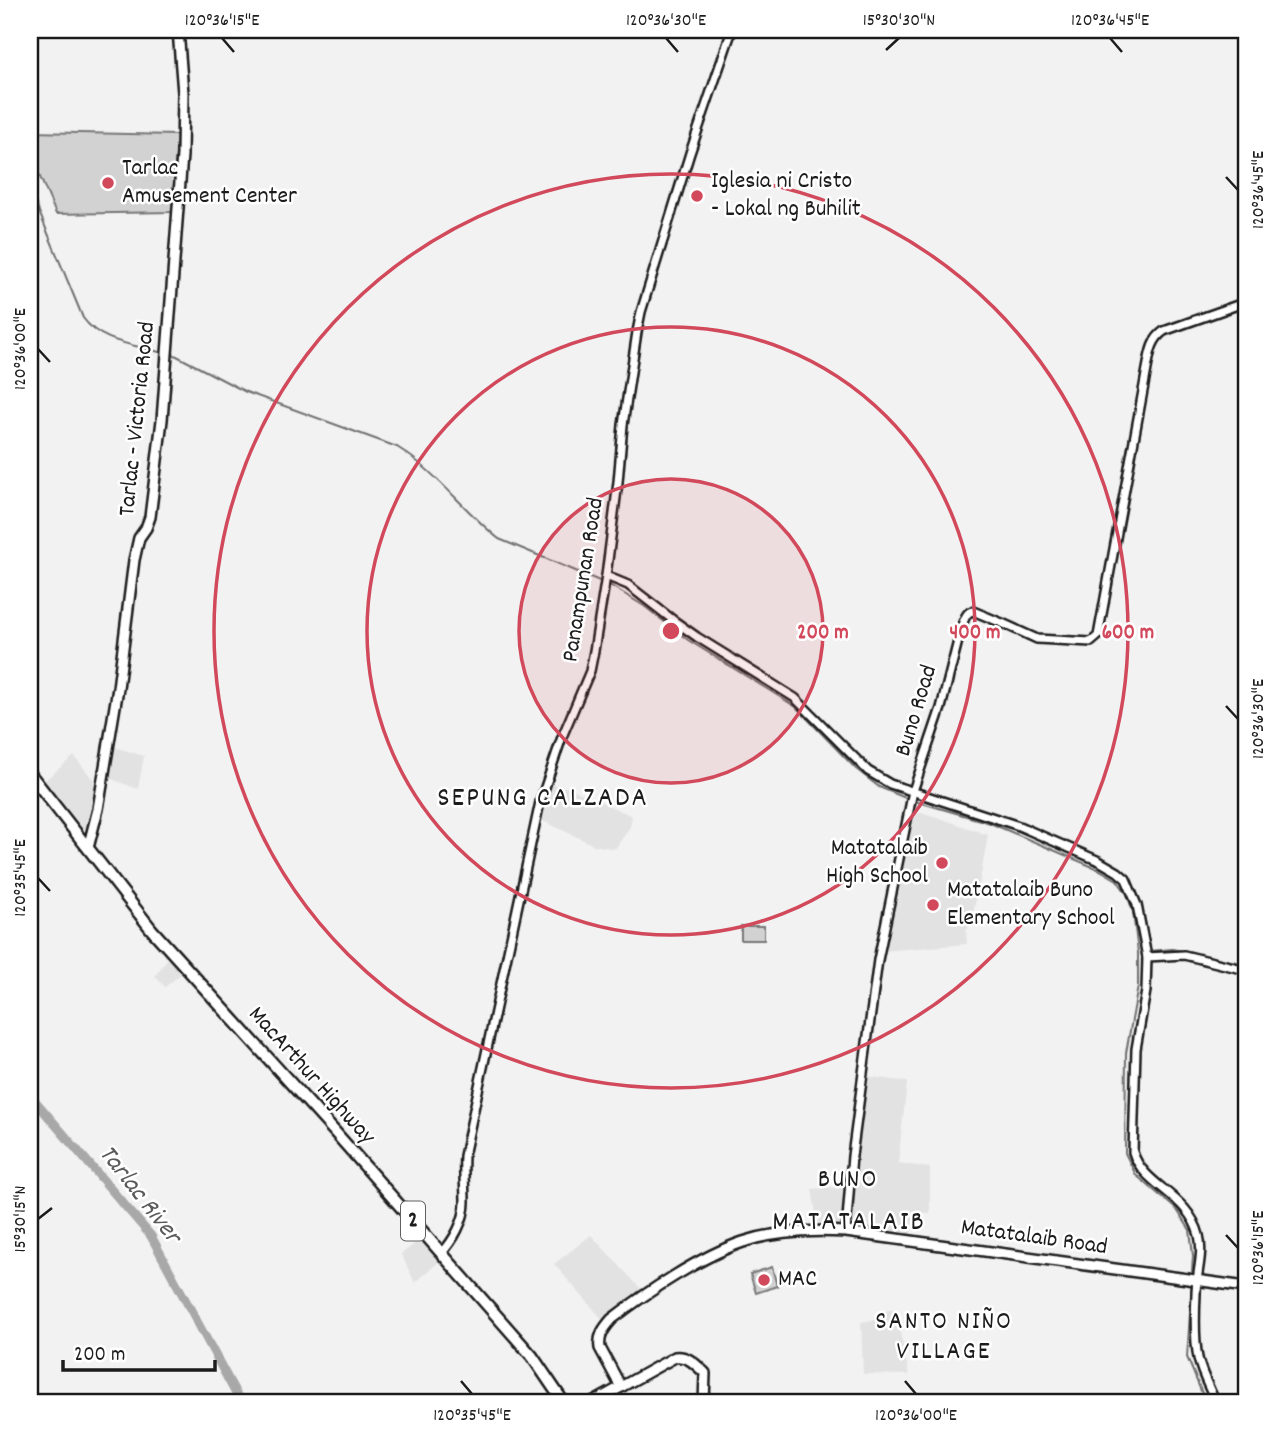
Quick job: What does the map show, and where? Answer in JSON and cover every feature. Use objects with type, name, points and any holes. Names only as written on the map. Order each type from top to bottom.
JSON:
[{"type":"highway","name":"MacArthur Highway","points":[[30,775],[152,930],[532,1356],[565,1403]]},
{"type":"main road","name":"Tarlac - Victoria Road","points":[[88,848],[98,808],[118,688],[134,560],[139,538],[150,517],[162,420],[182,155],[183,93],[178,30]]},
{"type":"main road","name":"Matatalaib Road","points":[[621,1387],[599,1343],[604,1328],[623,1311],[699,1263],[744,1242],[766,1236],[799,1232],[846,1232],[1246,1287]]},
{"type":"main road","points":[[593,1403],[675,1357],[691,1361],[705,1373],[704,1403]]},
{"type":"street","name":"Panampunan Road","points":[[441,1254],[452,1241],[464,1209],[464,1156],[540,802],[562,737],[590,671],[605,581],[623,425],[639,322],[690,153],[732,30]]},
{"type":"street","name":"Buno Road","points":[[846,1232],[852,1156],[878,960],[913,791],[941,708],[962,625],[969,612],[979,613],[1037,639],[1091,642],[1098,636],[1153,342],[1164,331],[1246,302]]},
{"type":"street","points":[[605,581],[628,585],[689,631],[795,698],[875,776],[890,784],[1019,826],[1099,861],[1126,880],[1137,905],[1147,957],[1146,992],[1136,1049],[1133,1152],[1140,1167],[1178,1200],[1193,1220],[1200,1241],[1196,1346],[1198,1360],[1216,1403]]},
{"type":"street","points":[[1147,957],[1184,955],[1246,970]]},
{"type":"shaded area","name":"Tarlac Amusement Center","points":[[30,132],[177,135],[172,212],[56,214],[30,154]]},
{"type":"shaded area","points":[[111,746],[144,756],[138,789],[106,777]]},
{"type":"shaded area","points":[[74,756],[96,783],[88,827],[82,832],[43,782]]},
{"type":"shaded area","points":[[550,784],[570,788],[632,816],[630,827],[615,849],[594,845],[539,819]]},
{"type":"shaded area","points":[[919,813],[988,835],[979,886],[970,925],[966,931],[967,944],[883,951],[910,815]]},
{"type":"shaded area","points":[[741,926],[764,926],[764,940],[741,940]]},
{"type":"shaded area","points":[[168,958],[182,973],[165,987],[155,976]]},
{"type":"shaded area","points":[[866,1076],[907,1082],[898,1163],[930,1168],[930,1213],[915,1212],[910,1237],[851,1228]]},
{"type":"shaded area","points":[[849,1186],[846,1225],[818,1225],[812,1189]]},
{"type":"shaded area","points":[[591,1235],[643,1291],[604,1321],[554,1264]]},
{"type":"shaded area","points":[[421,1239],[441,1260],[415,1283],[401,1254]]},
{"type":"shaded area","name":"MAC","points":[[772,1267],[777,1286],[756,1293],[750,1274]]},
{"type":"shaded area","points":[[895,1309],[909,1375],[863,1374],[861,1322],[881,1319],[882,1312]]},
{"type":"waterway","points":[[30,190],[83,318],[107,337],[159,352]]},
{"type":"waterway","points":[[173,354],[246,392],[397,447],[424,467],[499,539],[602,582]]},
{"type":"waterway","points":[[608,584],[644,606],[688,640],[796,707],[856,769],[879,787],[908,799]]},
{"type":"waterway","points":[[915,801],[990,823],[1100,870],[1117,880],[1127,894],[1133,912],[1138,953],[1138,986],[1126,1053],[1125,1153],[1136,1175],[1177,1210],[1190,1230],[1192,1271]]},
{"type":"waterway","points":[[1150,951],[1172,949],[1246,964]]},
{"type":"waterway","name":"Tarlac River","points":[[30,1095],[151,1236],[241,1403]]},
{"type":"waterway","points":[[1192,1284],[1187,1357],[1206,1403]]},
{"type":"place","name":"Tarlac Amusement Center","points":[[108,183]]},
{"type":"place","name":"Iglesia ni Cristo - Lokal ng Buhilit","points":[[697,196]]},
{"type":"place","name":"Matatalaib High School","points":[[942,863]]},
{"type":"place","name":"Matatalaib Buno Elementary School","points":[[933,905]]},
{"type":"place","name":"MAC","points":[[764,1280]]},
{"type":"district","name":"SEPUNG CALZADA","points":[[543,800]]},
{"type":"district","name":"BUNO","points":[[848,1180]]},
{"type":"district","name":"MATATALAIB","points":[[849,1224]]},
{"type":"district","name":"SANTO NIÑO VILLAGE","points":[[944,1337]]}]
